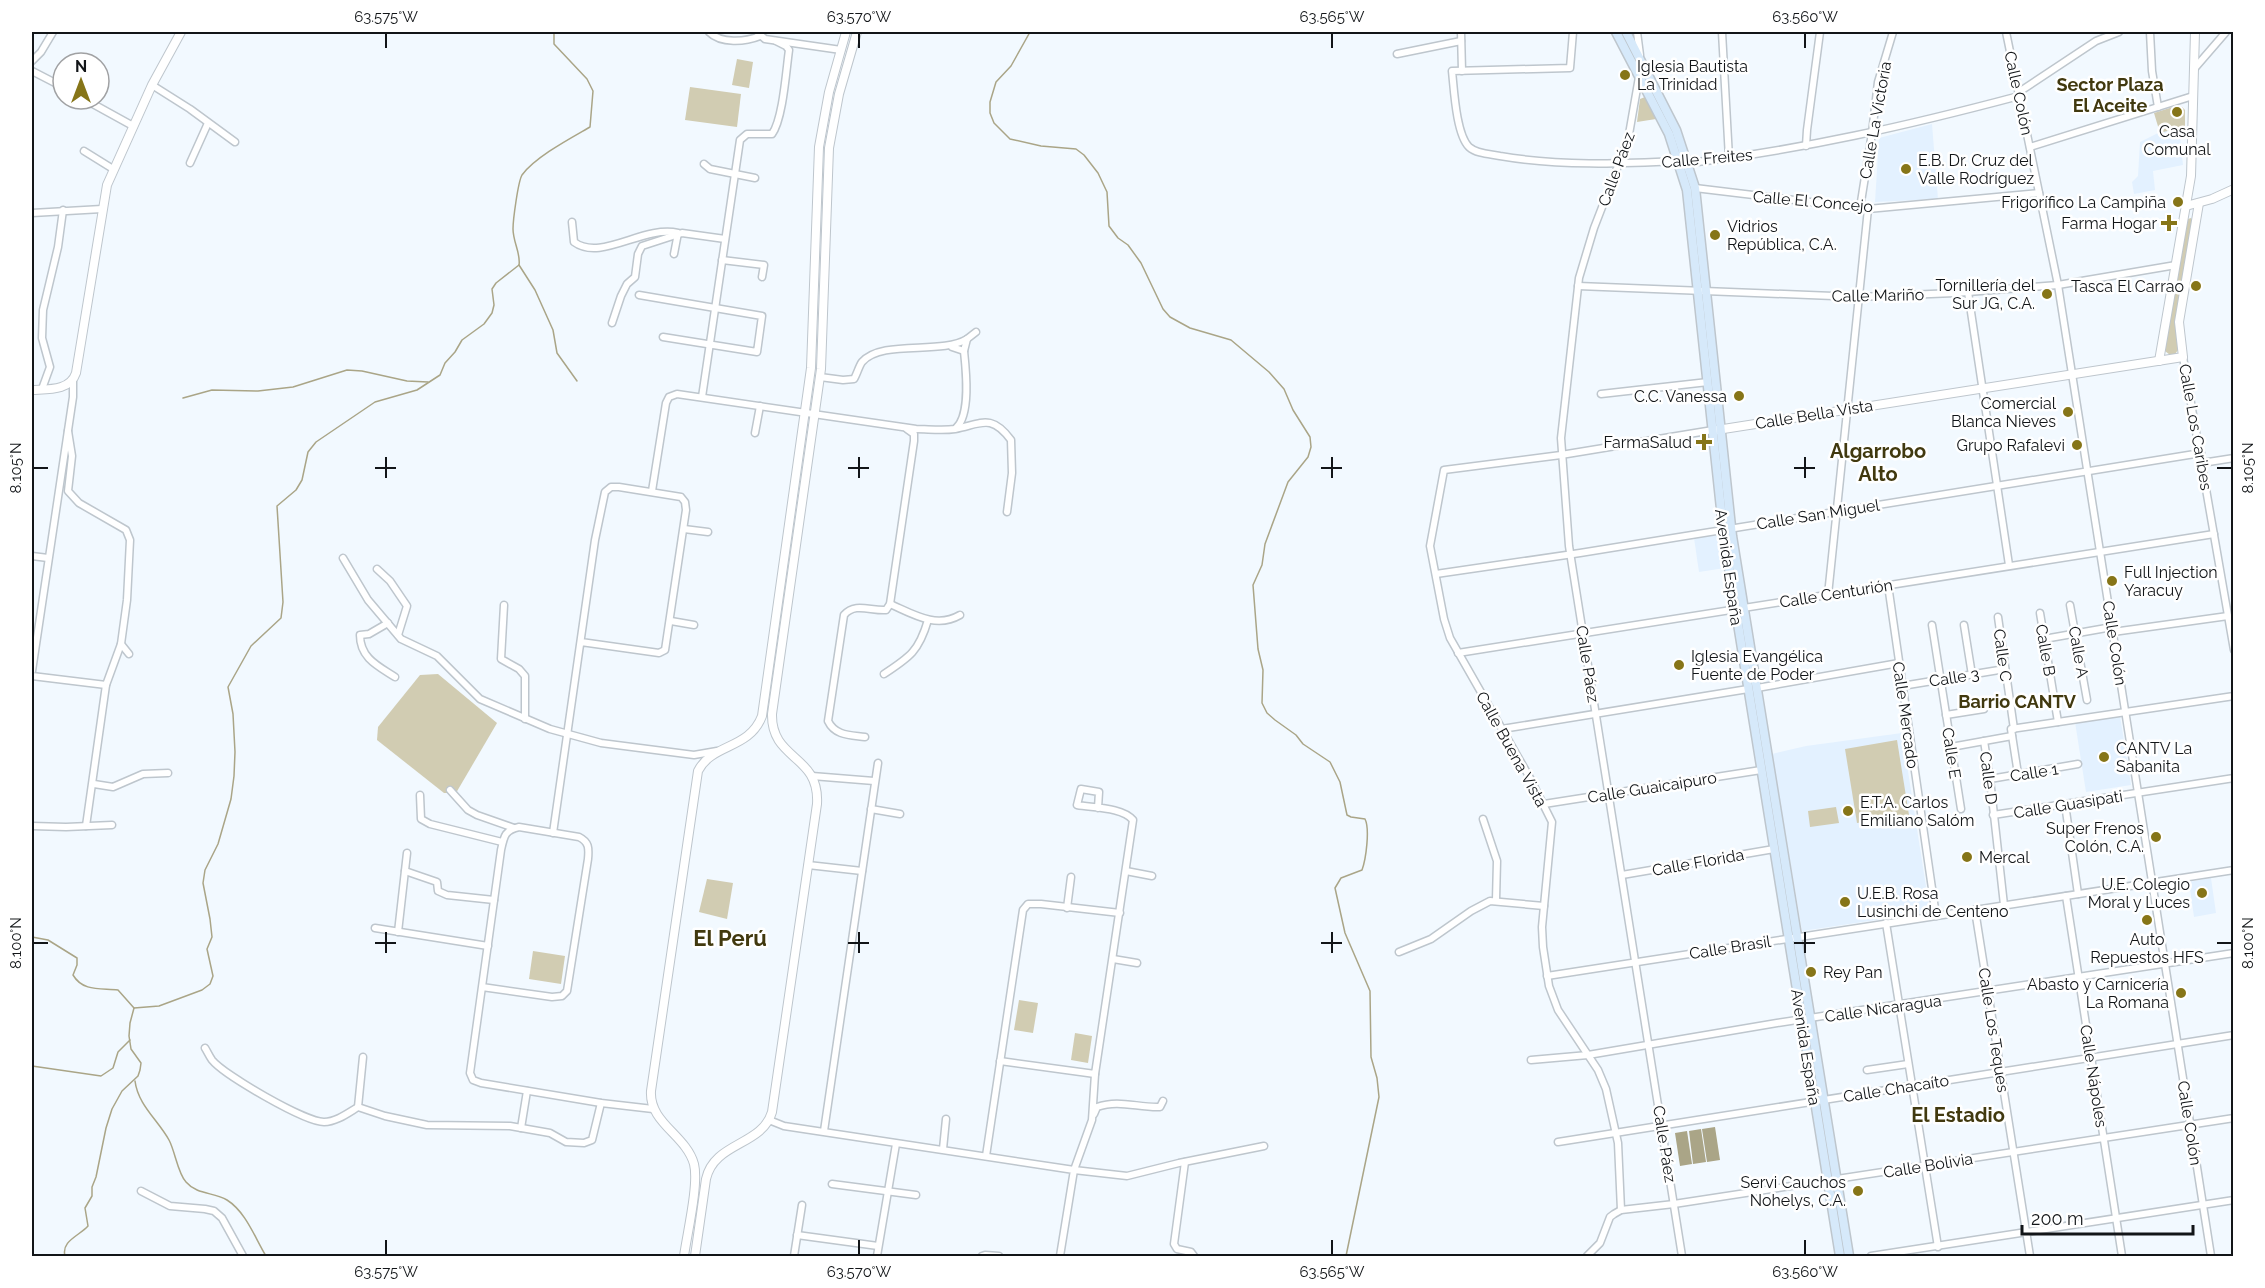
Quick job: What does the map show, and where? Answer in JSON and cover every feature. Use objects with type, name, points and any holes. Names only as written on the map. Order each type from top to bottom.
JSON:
[{"type":"main road","name":"Avenida España","points":[[1616,32],[1666,128],[1679,161],[1689,198],[1703,292],[1727,528],[1739,609],[1832,1179],[1849,1257]]},
{"type":"main road","name":"Avenida España","points":[[1626,32],[1671,118],[1689,163],[1695,188],[1708,382],[1717,430]]},
{"type":"main road","name":"Avenida España","points":[[1752,688],[1761,770],[1774,849],[1793,938]]},
{"type":"main road","name":"Avenida España","points":[[1832,1179],[1840,1257]]},
{"type":"street","points":[[32,61],[41,52],[53,32]]},
{"type":"street","points":[[32,671],[74,381],[107,185],[152,85],[181,32]]},
{"type":"street","points":[[709,32],[720,39],[747,40],[758,34],[786,46],[789,50]]},
{"type":"street","points":[[684,1257],[695,1177],[694,1164],[685,1145],[653,1109],[651,1091],[697,776],[706,759],[748,737],[762,716],[812,351],[819,147],[829,92],[846,32]]},
{"type":"street","points":[[695,1257],[710,1168],[723,1152],[759,1132],[769,1120],[817,804],[812,776],[806,766],[784,749],[775,734],[772,720],[820,377],[829,148],[839,94],[857,32]]},
{"type":"street","points":[[1461,32],[1462,70],[1570,68],[1573,32]]},
{"type":"street","points":[[1637,32],[1640,59]]},
{"type":"street","points":[[1722,32],[1729,158]]},
{"type":"street","points":[[1806,146],[1820,32]]},
{"type":"street","name":"Calle La Victoria","points":[[1860,208],[1878,82],[1893,32]]},
{"type":"street","name":"Calle Colón","points":[[2006,32],[2058,285],[2073,374],[2211,1257]]},
{"type":"street","name":"Calle Freites","points":[[1462,70],[1452,71],[1458,118],[1467,144],[1475,151],[1531,161],[1619,164],[1679,161],[1689,163],[1806,146],[1872,133],[2019,94],[2085,48],[2119,32]]},
{"type":"street","points":[[2150,32],[2152,71],[2158,107]]},
{"type":"street","name":"Calle Los Caribes","points":[[2159,361],[2191,176],[2195,32]]},
{"type":"street","points":[[2193,70],[2226,32]]},
{"type":"street","points":[[776,41],[841,50]]},
{"type":"street","points":[[1397,54],[1461,41]]},
{"type":"street","points":[[702,398],[740,140],[747,134],[772,134],[776,129],[789,50],[797,44]]},
{"type":"street","points":[[32,71],[51,81]]},
{"type":"street","name":"Calle Páez","points":[[1639,76],[1631,129],[1594,228],[1578,286],[1561,438],[1570,555],[1683,1257]]},
{"type":"street","points":[[152,85],[235,142]]},
{"type":"street","points":[[2030,147],[2193,96]]},
{"type":"street","points":[[106,111],[133,126]]},
{"type":"street","points":[[190,163],[208,123]]},
{"type":"street","points":[[84,151],[113,168]]},
{"type":"street","points":[[704,164],[710,169],[755,178]]},
{"type":"street","name":"Calle El Concejo","points":[[1695,188],[1868,209],[2039,193]]},
{"type":"street","points":[[2186,206],[2234,189]]},
{"type":"street","name":"Calle Los Caribes","points":[[2199,203],[2179,322],[2234,650]]},
{"type":"street","points":[[32,213],[102,209]]},
{"type":"street","points":[[1828,594],[1868,209]]},
{"type":"street","points":[[42,389],[50,367],[42,338],[43,310],[58,247],[63,210]]},
{"type":"street","points":[[572,222],[574,242],[583,249],[605,247],[666,230],[725,239]]},
{"type":"street","points":[[674,254],[678,233]]},
{"type":"street","points":[[612,323],[621,296],[627,284],[634,277],[638,254],[642,246],[678,233]]},
{"type":"street","points":[[722,260],[764,265],[762,278]]},
{"type":"street","name":"Calle Mariño","points":[[1578,286],[1858,297],[2058,285],[2176,265]]},
{"type":"street","points":[[1968,292],[2009,565]]},
{"type":"street","points":[[639,295],[762,316],[757,352],[663,338]]},
{"type":"street","points":[[820,377],[854,379],[862,362],[869,357],[889,350],[952,346],[976,332]]},
{"type":"street","points":[[955,429],[960,424],[963,415],[967,375],[964,351],[967,339]]},
{"type":"street","points":[[952,346],[964,351]]},
{"type":"street","name":"Calle Bella Vista","points":[[1444,470],[1562,455],[2184,357]]},
{"type":"street","points":[[32,390],[67,385],[74,381]]},
{"type":"street","points":[[1601,394],[1708,382]]},
{"type":"street","points":[[652,491],[666,403],[669,398],[677,394],[916,429],[955,429],[980,422],[989,423],[997,426],[1011,440],[1012,472],[1007,512]]},
{"type":"street","points":[[755,433],[760,406]]},
{"type":"street","points":[[866,737],[839,733],[828,721],[844,615],[849,609],[855,607],[886,610],[890,604],[914,441],[914,434],[901,426]]},
{"type":"street","points":[[68,431],[72,456],[68,491],[80,503],[126,530],[130,540],[127,600],[121,644],[106,685],[94,784],[86,826]]},
{"type":"street","name":"Calle San Miguel","points":[[1436,574],[1570,555],[2200,453]]},
{"type":"street","points":[[2202,463],[2234,458]]},
{"type":"street","name":"Calle Buena Vista","points":[[1444,470],[1431,540],[1447,628],[1458,653],[1552,822],[1542,938],[1547,976],[1554,1002],[1588,1055],[1606,1089],[1617,1132],[1621,1210]]},
{"type":"street","points":[[553,833],[595,540],[605,492],[611,487],[652,491],[681,497],[685,502],[684,529],[671,621],[664,650],[659,653],[581,642]]},
{"type":"street","points":[[684,529],[708,532]]},
{"type":"street","name":"Calle Centurión","points":[[1458,653],[2100,550],[2214,534]]},
{"type":"street","points":[[32,555],[48,558]]},
{"type":"street","points":[[343,558],[368,600],[401,639],[437,657],[480,699],[525,719],[601,743],[694,755],[724,750]]},
{"type":"street","points":[[377,569],[390,581],[407,606],[398,635]]},
{"type":"street","name":"Calle Mercado","points":[[1888,585],[1936,916]]},
{"type":"street","points":[[504,604],[501,659],[519,669],[525,676],[525,719]]},
{"type":"street","points":[[890,604],[928,620],[939,622],[960,615]]},
{"type":"street","name":"Calle A","points":[[2070,605],[2087,700]]},
{"type":"street","name":"Calle B","points":[[2040,613],[2058,722]]},
{"type":"street","points":[[2044,639],[2075,633],[2228,616]]},
{"type":"street","name":"Calle C","points":[[1998,617],[2018,774]]},
{"type":"street","points":[[884,674],[912,656],[924,635],[928,620]]},
{"type":"street","points":[[671,621],[694,625]]},
{"type":"street","points":[[388,623],[369,634],[360,635],[360,647],[369,660],[395,677]]},
{"type":"street","name":"Calle E","points":[[1932,625],[1961,809]]},
{"type":"street","points":[[1964,625],[1972,675]]},
{"type":"street","points":[[121,644],[129,654]]},
{"type":"street","points":[[1502,729],[1899,663]]},
{"type":"street","name":"Calle 3","points":[[1902,686],[2006,669]]},
{"type":"street","points":[[32,676],[106,685]]},
{"type":"street","points":[[1951,747],[2058,722],[2234,696]]},
{"type":"street","points":[[1946,715],[1984,709]]},
{"type":"street","name":"Calle D","points":[[1984,741],[1993,815]]},
{"type":"street","points":[[824,1131],[878,763]]},
{"type":"street","name":"Calle 1","points":[[1990,779],[2078,764]]},
{"type":"street","name":"Calle Guaicaipuro","points":[[1544,804],[1761,770]]},
{"type":"street","points":[[94,784],[113,787],[143,774],[168,773]]},
{"type":"street","points":[[812,776],[874,781]]},
{"type":"street","name":"Calle Guasipati","points":[[2004,905],[1993,815],[2234,778]]},
{"type":"street","points":[[450,790],[468,810],[477,815],[515,828],[579,837],[585,840],[590,847],[567,991],[562,996],[552,997],[482,987]]},
{"type":"street","points":[[420,795],[421,819],[430,824],[502,842]]},
{"type":"street","points":[[2065,804],[2078,894]]},
{"type":"street","points":[[1092,1120],[1095,1074],[1133,820],[1129,815],[1121,812],[1098,808]]},
{"type":"street","points":[[871,809],[900,814]]},
{"type":"street","points":[[1483,819],[1497,861],[1496,900]]},
{"type":"street","points":[[32,826],[112,825]]},
{"type":"street","points":[[515,828],[504,834],[502,842],[470,1073],[473,1080],[526,1091],[653,1109]]},
{"type":"street","name":"Calle Florida","points":[[1622,875],[1774,849]]},
{"type":"street","points":[[398,932],[407,853]]},
{"type":"street","points":[[808,865],[862,871]]},
{"type":"street","name":"Calle Brasil","points":[[1547,976],[2234,870]]},
{"type":"street","points":[[405,871],[437,882],[438,891],[447,895],[494,900]]},
{"type":"street","points":[[1126,871],[1152,876]]},
{"type":"street","points":[[1067,908],[1071,877]]},
{"type":"street","name":"Calle Nápoles","points":[[2066,896],[2122,1257]]},
{"type":"street","points":[[1399,952],[1423,944],[1482,904],[1496,900],[1544,906]]},
{"type":"street","points":[[986,1156],[1023,910],[1028,904],[1120,913]]},
{"type":"street","name":"Calle Los Teques","points":[[1975,910],[2030,1257]]},
{"type":"street","points":[[1886,924],[1938,1247]]},
{"type":"street","points":[[375,928],[488,946]]},
{"type":"street","name":"Calle Nicaragua","points":[[1532,1060],[1588,1055],[2234,953]]},
{"type":"street","points":[[1113,959],[1137,963]]},
{"type":"street","name":"Calle Chacaíto","points":[[1558,1142],[2234,1035]]},
{"type":"street","points":[[205,1048],[212,1060],[228,1074],[277,1104],[321,1122],[331,1122],[358,1107],[385,1116],[427,1125],[490,1124],[550,1133],[566,1142],[584,1143],[592,1140],[601,1103]]},
{"type":"street","points":[[358,1107],[363,1057]]},
{"type":"street","points":[[1000,1061],[1095,1074]]},
{"type":"street","points":[[1867,1070],[1908,1064]]},
{"type":"street","points":[[521,1128],[526,1091]]},
{"type":"street","points":[[1060,1257],[1074,1170],[1097,1107],[1106,1104],[1129,1103],[1148,1108],[1160,1107],[1163,1101]]},
{"type":"street","name":"Calle Bolivia","points":[[1621,1210],[1674,1204],[2234,1118]]},
{"type":"street","points":[[943,1149],[946,1119]]},
{"type":"street","points":[[769,1120],[784,1126],[896,1144],[1127,1176],[1264,1146]]},
{"type":"street","points":[[877,1257],[896,1144]]},
{"type":"street","points":[[1185,1162],[1174,1244],[1177,1249],[1191,1252],[1194,1257]]},
{"type":"street","points":[[832,1184],[916,1195]]},
{"type":"street","points":[[141,1191],[170,1206],[214,1211],[222,1218],[243,1257]]},
{"type":"street","points":[[1871,1257],[2234,1200]]},
{"type":"street","points":[[794,1257],[802,1205]]},
{"type":"street","points":[[1587,1257],[1600,1243],[1610,1217],[1621,1210]]},
{"type":"street","points":[[797,1235],[878,1246]]},
{"type":"street","points":[[982,1257],[985,1255],[999,1257]]},
{"type":"shaded area","points":[[737,59],[753,62],[749,88],[732,85]]},
{"type":"shaded area","points":[[690,87],[741,94],[737,127],[685,120]]},
{"type":"shaded area","points":[[1645,97],[1656,119],[1637,122],[1640,99]]},
{"type":"shaded area","points":[[2176,106],[2185,110],[2185,126],[2160,133],[2154,113]]},
{"type":"shaded area","name":"E.B. Dr. Cruz del Valle Rodríguez","points":[[1932,124],[1938,199],[1875,202],[1879,138]]},
{"type":"shaded area","points":[[2179,128],[2183,165],[2153,171],[2155,190],[2134,194],[2132,182],[2138,176],[2140,142],[2158,133]]},
{"type":"shaded area","points":[[2191,218],[2180,298],[2178,350],[2175,354],[2170,355],[2165,351],[2165,345],[2188,219]]},
{"type":"shaded area","points":[[1720,535],[1725,568],[1699,572],[1694,538]]},
{"type":"shaded area","points":[[438,674],[497,723],[456,793],[444,793],[377,740],[378,727],[420,675]]},
{"type":"shaded area","name":"CANTV La Sabanita","points":[[2120,716],[2131,785],[2086,792],[2075,722]]},
{"type":"shaded area","name":"E.T.A. Carlos Emiliano Salóm","points":[[1902,733],[1930,912],[1802,931],[1772,754],[1806,746]]},
{"type":"shaded area","points":[[1897,740],[1909,815],[1857,823],[1845,749]]},
{"type":"shaded area","points":[[1836,807],[1839,823],[1810,827],[1808,811]]},
{"type":"shaded area","name":"U.E. Colegio Moral y Luces","points":[[2211,878],[2216,913],[2194,917],[2189,882]]},
{"type":"shaded area","points":[[707,879],[733,883],[727,919],[699,912]]},
{"type":"shaded area","points":[[533,951],[565,956],[561,984],[529,979]]},
{"type":"shaded area","points":[[1019,1000],[1038,1003],[1033,1033],[1014,1030]]},
{"type":"shaded area","points":[[1075,1033],[1092,1036],[1088,1063],[1071,1060]]},
{"type":"shaded area","points":[[1715,1127],[1720,1160],[1707,1162],[1702,1129]]},
{"type":"shaded area","points":[[1701,1129],[1706,1162],[1693,1164],[1689,1131]]},
{"type":"shaded area","points":[[1687,1131],[1692,1164],[1680,1166],[1675,1133]]},
{"type":"waterway","points":[[65,1256],[64,1251],[68,1243],[88,1226],[85,1208],[92,1196],[92,1187],[112,1109],[122,1091],[138,1076],[140,1070],[141,1063],[131,1049],[129,1036],[134,1008],[159,1006],[202,990],[210,984],[213,976],[207,949],[212,937],[203,883],[205,870],[218,844],[231,799],[234,776],[233,714],[228,687],[251,646],[281,618],[283,602],[277,506],[296,490],[302,480],[308,452],[316,442],[375,402],[417,390],[440,375],[445,363],[462,340],[484,324],[492,313],[494,305],[492,289],[496,283],[519,265],[513,229],[517,193],[522,175],[544,155],[590,127],[593,91],[587,79],[554,44],[554,32]]},
{"type":"waterway","points":[[1030,32],[1011,66],[996,82],[990,102],[990,113],[994,123],[1010,139],[1041,146],[1076,149],[1084,155],[1098,173],[1107,192],[1109,226],[1118,238],[1128,245],[1141,263],[1163,309],[1170,317],[1190,328],[1231,340],[1269,372],[1284,389],[1293,410],[1310,437],[1311,447],[1308,457],[1288,482],[1265,544],[1262,565],[1253,585],[1258,649],[1263,670],[1262,703],[1267,713],[1275,720],[1296,735],[1303,744],[1330,762],[1340,782],[1347,815],[1365,819],[1367,830],[1362,870],[1341,878],[1335,888],[1345,933],[1370,991],[1371,1057],[1379,1097],[1346,1256]]},
{"type":"waterway","points":[[519,265],[535,290],[553,330],[557,353],[577,381]]},
{"type":"waterway","points":[[183,398],[212,390],[258,391],[293,387],[347,370],[407,381],[428,382]]},
{"type":"waterway","points":[[32,937],[48,940],[77,958],[73,975],[82,984],[87,987],[118,990],[134,1008]]},
{"type":"waterway","points":[[32,1066],[101,1076],[113,1068],[118,1052],[130,1040]]},
{"type":"waterway","points":[[135,1081],[144,1105],[169,1140],[183,1178],[195,1189],[222,1197],[234,1205],[245,1218],[266,1256]]},
{"type":"place","name":"Iglesia Bautista La Trinidad","points":[[1625,75]]},
{"type":"place","name":"Casa Comunal","points":[[2177,112]]},
{"type":"place","name":"E.B. Dr. Cruz del Valle Rodríguez","points":[[1906,169]]},
{"type":"place","name":"Frigorífico La Campiña","points":[[2178,202]]},
{"type":"place","name":"Farma Hogar","points":[[2169,223]]},
{"type":"place","name":"Vidrios República, C.A.","points":[[1715,235]]},
{"type":"place","name":"Tasca El Carrao","points":[[2196,286]]},
{"type":"place","name":"Tornillería del Sur JG, C.A.","points":[[2047,294]]},
{"type":"place","name":"C.C. Vanessa","points":[[1739,396]]},
{"type":"place","name":"Comercial Blanca Nieves","points":[[2068,412]]},
{"type":"place","name":"FarmaSalud","points":[[1704,442]]},
{"type":"place","name":"Grupo Rafalevi","points":[[2077,445]]},
{"type":"place","name":"Full Injection Yaracuy","points":[[2112,581]]},
{"type":"place","name":"Iglesia Evangélica Fuente de Poder","points":[[1679,665]]},
{"type":"place","name":"CANTV La Sabanita","points":[[2104,757]]},
{"type":"place","name":"E.T.A. Carlos Emiliano Salóm","points":[[1848,811]]},
{"type":"place","name":"Super Frenos Colón, C.A.","points":[[2156,837]]},
{"type":"place","name":"Mercal","points":[[1967,857]]},
{"type":"place","name":"U.E. Colegio Moral y Luces","points":[[2202,893]]},
{"type":"place","name":"U.E.B. Rosa Lusinchi de Centeno","points":[[1845,902]]},
{"type":"place","name":"Auto Repuestos HFS","points":[[2147,920]]},
{"type":"place","name":"Rey Pan","points":[[1811,972]]},
{"type":"place","name":"Abasto y Carnicería La Romana","points":[[2181,993]]},
{"type":"place","name":"Servi Cauchos Nohelys, C.A.","points":[[1858,1191]]},
{"type":"district","name":"Sector Plaza El Aceite","points":[[2110,95]]},
{"type":"district","name":"Algarrobo Alto","points":[[1878,462]]},
{"type":"district","name":"Barrio CANTV","points":[[2017,702]]},
{"type":"district","name":"El Perú","points":[[730,938]]},
{"type":"district","name":"El Estadio","points":[[1958,1115]]}]
